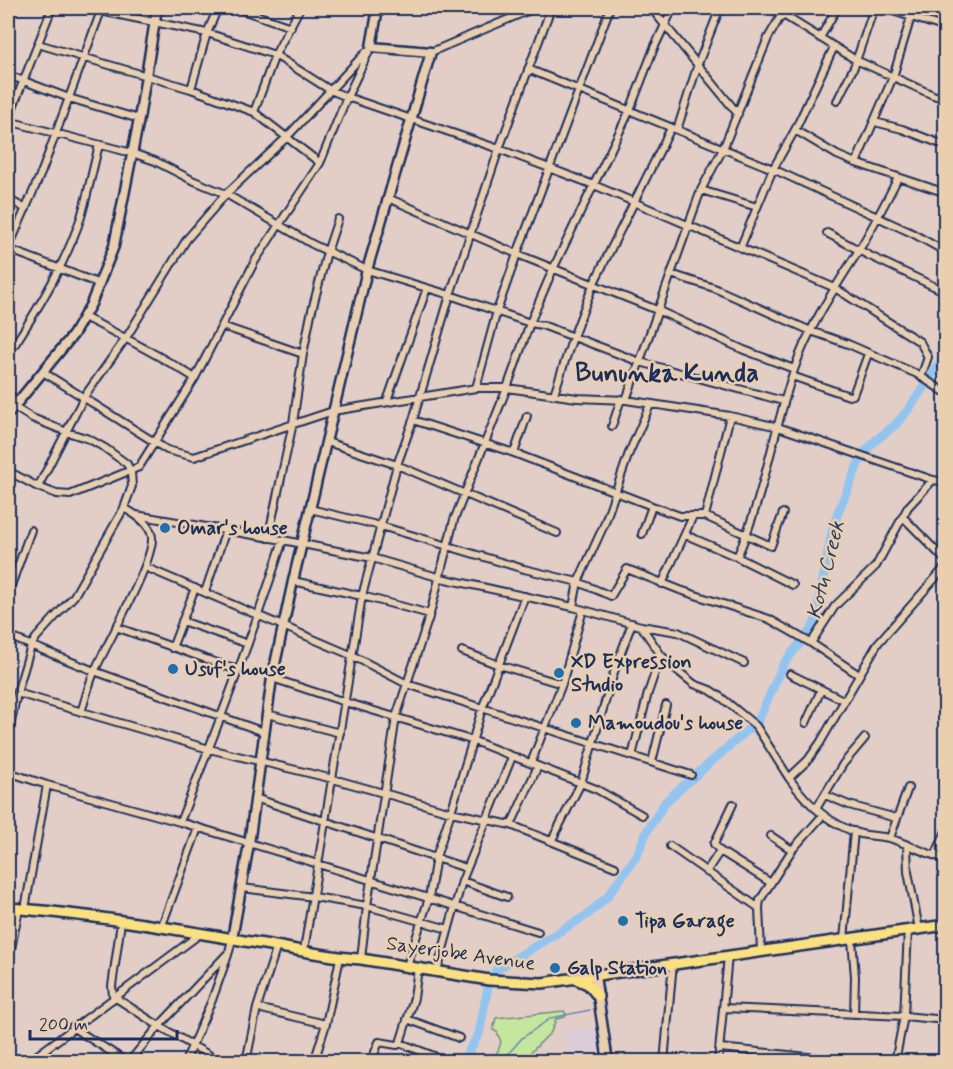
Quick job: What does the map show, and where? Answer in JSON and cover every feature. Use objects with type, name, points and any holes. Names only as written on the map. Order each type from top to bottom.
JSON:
[{"type":"main road","name":"Sayerjobe Avenue","points":[[8,908],[121,922],[304,950],[340,958],[361,959],[525,984],[576,979],[945,925]]},
{"type":"main road","points":[[576,979],[588,984],[598,993],[603,981],[612,973]]},
{"type":"street","points":[[52,8],[8,120],[155,161],[226,194],[327,252],[367,270],[450,294],[530,323],[542,325],[640,362],[783,402]]},
{"type":"street","points":[[86,8],[207,33],[275,55],[330,90],[347,97],[499,149],[594,185],[741,246],[835,288],[920,342],[928,357],[921,377]]},
{"type":"street","points":[[12,408],[73,335],[100,284],[118,232],[157,8]]},
{"type":"street","points":[[191,89],[207,33],[218,8]]},
{"type":"street","points":[[236,8],[291,27]]},
{"type":"street","points":[[254,112],[275,55],[300,8]]},
{"type":"street","points":[[8,471],[38,487],[57,494],[70,495],[139,467],[195,378],[255,261],[320,163],[347,97],[371,47],[378,8]]},
{"type":"street","points":[[371,47],[431,52],[539,8]]},
{"type":"street","points":[[304,950],[362,596],[397,465],[413,420],[450,294],[499,149],[551,8]]},
{"type":"street","points":[[476,388],[497,311],[517,254],[610,8]]},
{"type":"street","points":[[651,8],[738,114]]},
{"type":"street","points":[[361,959],[396,717],[441,578],[447,547],[464,494],[553,269],[630,110],[654,48],[673,8]]},
{"type":"street","points":[[554,394],[593,285],[674,129],[720,8]]},
{"type":"street","points":[[820,38],[837,8]]},
{"type":"street","points":[[837,101],[856,60],[874,8]]},
{"type":"street","points":[[884,8],[945,28]]},
{"type":"street","points":[[100,284],[8,249],[56,132],[101,10]]},
{"type":"street","points":[[612,426],[640,362],[700,190],[723,149],[778,10],[856,60],[945,99]]},
{"type":"street","points":[[856,163],[893,77],[911,17]]},
{"type":"street","points":[[38,44],[191,89],[254,112],[320,163]]},
{"type":"street","points":[[38,487],[84,397],[126,338],[187,239],[226,194],[286,138],[371,47]]},
{"type":"street","points":[[741,246],[773,170],[795,130],[834,47]]},
{"type":"street","points":[[185,1062],[230,952],[249,844],[272,678],[293,581],[367,270],[431,52]]},
{"type":"street","points":[[528,69],[773,170],[912,233],[945,252]]},
{"type":"street","points":[[8,75],[69,98],[139,119]]},
{"type":"street","points":[[875,122],[902,129],[945,146]]},
{"type":"street","points":[[795,130],[837,155],[856,163],[945,193]]},
{"type":"street","points":[[15,344],[59,269],[81,215],[99,145]]},
{"type":"street","points":[[737,557],[747,536],[793,372],[835,288],[878,218],[898,178]]},
{"type":"street","points":[[700,190],[757,207]]},
{"type":"street","points":[[388,198],[471,235],[657,310],[849,396],[854,395],[868,354]]},
{"type":"street","points":[[8,199],[26,209]]},
{"type":"street","points":[[268,537],[293,423],[303,354],[327,252],[338,219]]},
{"type":"street","points":[[827,233],[945,292]]},
{"type":"street","points":[[671,274],[714,288],[812,331],[848,344],[921,377],[945,393]]},
{"type":"street","points":[[387,401],[427,288]]},
{"type":"street","points":[[84,317],[137,346],[157,354],[195,378]]},
{"type":"street","points":[[222,326],[303,354]]},
{"type":"street","points":[[43,372],[167,450],[194,457],[333,411],[476,388],[507,388],[577,398],[624,399],[650,405],[730,416],[778,427],[933,480],[945,482]]},
{"type":"street","points":[[8,392],[12,408]]},
{"type":"street","points":[[573,607],[578,582],[650,405]]},
{"type":"street","points":[[8,737],[17,693],[31,646],[74,596],[124,508],[132,486],[131,472],[127,464],[105,448],[89,439],[12,408]]},
{"type":"street","points":[[514,453],[527,416]]},
{"type":"street","points":[[705,516],[730,416]]},
{"type":"street","points":[[413,420],[484,442],[652,507],[680,516],[705,516],[771,546],[783,513]]},
{"type":"street","points":[[327,442],[397,465],[557,533]]},
{"type":"street","points":[[809,642],[835,606],[876,567],[913,501],[933,480]]},
{"type":"street","points":[[642,534],[652,507]]},
{"type":"street","points":[[124,508],[136,515],[268,537],[372,558],[441,578],[573,607],[641,626],[678,632],[744,663]]},
{"type":"street","points":[[310,509],[381,526],[524,569],[578,582],[611,596],[627,569],[662,584],[769,619],[859,675]]},
{"type":"street","points":[[81,712],[94,671],[145,567],[152,535],[136,515]]},
{"type":"street","points":[[662,584],[693,516]]},
{"type":"street","points":[[903,517],[945,561]]},
{"type":"street","points":[[8,594],[32,530]]},
{"type":"street","points":[[205,592],[226,530]]},
{"type":"street","points":[[686,535],[793,585]]},
{"type":"street","points":[[180,822],[259,617],[283,540]]},
{"type":"street","points":[[145,567],[353,656],[406,684],[691,775]]},
{"type":"street","points":[[789,778],[813,754],[885,634],[945,567]]},
{"type":"street","points":[[293,581],[430,614]]},
{"type":"street","points":[[172,648],[195,588]]},
{"type":"street","points":[[407,966],[429,898],[436,857],[452,812],[482,709],[525,597]]},
{"type":"street","points":[[531,763],[562,684],[583,610]]},
{"type":"street","points":[[182,621],[248,644]]},
{"type":"street","points":[[552,840],[581,783],[614,672],[632,623]]},
{"type":"street","points":[[641,626],[661,655],[688,680],[715,693],[754,724],[789,778],[823,815],[854,831],[890,838],[945,859]]},
{"type":"street","points":[[116,627],[237,670]]},
{"type":"street","points":[[8,636],[94,671],[264,732]]},
{"type":"street","points":[[462,651],[562,684]]},
{"type":"street","points":[[632,756],[648,693],[661,655]]},
{"type":"street","points":[[790,674],[844,700]]},
{"type":"street","points":[[272,678],[474,741],[581,783],[642,815]]},
{"type":"street","points":[[806,723],[821,690]]},
{"type":"street","points":[[17,693],[209,749],[511,825],[615,867]]},
{"type":"street","points":[[652,762],[666,705]]},
{"type":"street","points":[[267,714],[340,733]]},
{"type":"street","points":[[816,809],[843,764],[865,738]]},
{"type":"street","points":[[437,971],[466,868],[512,757]]},
{"type":"street","points":[[511,825],[538,766]]},
{"type":"street","points":[[8,772],[46,785],[180,822],[537,932]]},
{"type":"street","points":[[8,964],[22,909],[46,785]]},
{"type":"street","points":[[890,838],[909,788]]},
{"type":"street","points":[[825,795],[849,805],[896,818]]},
{"type":"street","points":[[255,798],[466,868]]},
{"type":"street","points":[[733,804],[714,844],[720,851],[771,883]]},
{"type":"street","points":[[761,952],[760,900],[792,850],[823,815]]},
{"type":"street","points":[[161,928],[198,828]]},
{"type":"street","points":[[854,831],[848,939],[855,976],[854,1014]]},
{"type":"street","points":[[935,856],[945,831]]},
{"type":"street","points":[[771,836],[792,850]]},
{"type":"street","points":[[907,845],[908,872],[919,929]]},
{"type":"street","points":[[670,846],[759,908]]},
{"type":"street","points":[[706,872],[720,851]]},
{"type":"street","points":[[462,881],[507,897]]},
{"type":"street","points":[[242,888],[367,906],[448,929]]},
{"type":"street","points":[[113,996],[112,986],[121,922]]},
{"type":"street","points":[[896,1062],[904,1016],[908,930]]},
{"type":"street","points":[[28,1062],[113,996],[200,934]]},
{"type":"street","points":[[246,1062],[257,1008],[277,946]]},
{"type":"street","points":[[72,1027],[128,1062],[230,952]]},
{"type":"street","points":[[718,1062],[728,956]]},
{"type":"street","points":[[314,1062],[326,1024],[340,958]]},
{"type":"street","points":[[664,1062],[673,963]]},
{"type":"street","points":[[400,1043],[414,998],[418,968]]},
{"type":"street","points":[[595,976],[608,1062]]},
{"type":"street","points":[[113,996],[221,1062]]},
{"type":"street","points":[[257,1008],[326,1024]]},
{"type":"street","points":[[724,1008],[945,1020]]},
{"type":"street","points":[[407,1019],[459,1038]]},
{"type":"street","points":[[372,1062],[379,1042],[400,1043],[434,1056]]},
{"type":"street","points":[[720,1047],[856,1062]]},
{"type":"shaded area","points":[[598,1025],[604,1061],[570,1061],[561,1032]]},
{"type":"green space","points":[[564,1011],[565,1017],[556,1019],[551,1032],[522,1061],[490,1061],[498,1051],[501,1042],[497,1032],[493,1030],[496,1018]]},
{"type":"waterway","name":"Kotu Creek","points":[[493,976],[496,970],[587,915],[607,897],[637,855],[647,831],[666,801],[758,721],[784,663],[815,623],[831,536],[838,512],[862,455],[909,409],[946,353]]},
{"type":"waterway","name":"Kotu Creek","points":[[462,1062],[479,1034],[488,987]]},
{"type":"waterway","points":[[501,1062],[522,1038],[551,1018],[590,1010]]},
{"type":"place","name":"Omar's house","points":[[165,528]]},
{"type":"place","name":"Usuf's house","points":[[173,669]]},
{"type":"place","name":"XD Expression Studio","points":[[559,673]]},
{"type":"place","name":"Mamoudou's house","points":[[576,723]]},
{"type":"place","name":"Tipa Garage","points":[[623,921]]},
{"type":"place","name":"Galp Station","points":[[555,968]]},
{"type":"district","name":"Bununka Kunda","points":[[667,374]]}]
